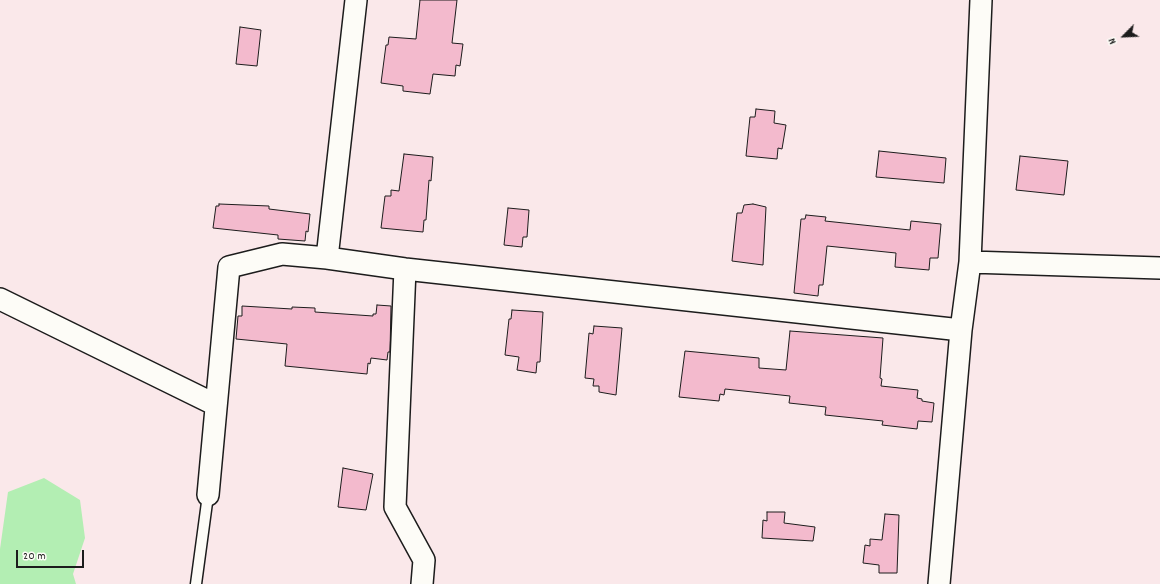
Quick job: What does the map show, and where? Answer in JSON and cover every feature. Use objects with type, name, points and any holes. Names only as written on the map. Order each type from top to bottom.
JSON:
[{"type":"street","points":[[327,258],[356,0]]},
{"type":"street","points":[[939,584],[961,330],[970,262],[981,0]]},
{"type":"street","points":[[208,495],[229,266],[282,254],[327,258],[404,269],[961,330]]},
{"type":"street","points":[[970,262],[1160,268]]},
{"type":"street","points":[[404,269],[395,507],[424,560],[422,584]]},
{"type":"street","points":[[0,299],[216,405]]},
{"type":"lane","points":[[196,584],[208,495]]},
{"type":"green space","points":[[44,478],[80,500],[85,538],[73,574],[76,584],[0,584],[0,549],[8,492]]},
{"type":"building","points":[[420,0],[457,0],[452,43],[463,44],[460,66],[456,65],[455,76],[433,74],[430,94],[403,91],[403,86],[381,83],[386,45],[388,45],[389,37],[416,39]]},
{"type":"building","points":[[240,27],[261,30],[257,66],[236,64]]},
{"type":"building","points":[[756,109],[775,111],[774,123],[786,125],[782,149],[778,148],[777,159],[746,156],[750,117],[755,117]]},
{"type":"building","points":[[879,151],[946,158],[944,183],[876,177]]},
{"type":"building","points":[[404,154],[433,157],[431,181],[429,180],[426,220],[424,220],[423,232],[381,228],[385,196],[391,196],[391,190],[399,191]]},
{"type":"building","points":[[1020,156],[1068,161],[1064,195],[1016,190]]},
{"type":"building","points":[[219,204],[269,206],[269,209],[310,214],[308,232],[306,231],[305,241],[278,239],[278,235],[213,228],[216,206],[219,206]]},
{"type":"building","points":[[753,204],[766,207],[763,265],[732,261],[737,213],[742,213],[744,205]]},
{"type":"building","points":[[508,208],[529,210],[527,237],[523,237],[522,247],[504,245]]},
{"type":"building","points":[[806,215],[826,217],[825,221],[910,230],[911,221],[941,224],[938,258],[930,258],[929,270],[895,267],[896,253],[827,246],[823,285],[819,285],[818,296],[794,293],[801,219],[805,219]]},
{"type":"building","points":[[377,305],[391,306],[390,352],[388,352],[387,360],[371,358],[370,364],[368,363],[367,374],[285,366],[287,344],[236,339],[238,316],[242,316],[242,306],[292,309],[292,307],[315,308],[315,312],[373,316],[373,314],[376,314]]},
{"type":"building","points":[[512,310],[543,312],[540,362],[537,362],[536,373],[517,370],[519,357],[505,355],[509,319],[511,319]]},
{"type":"building","points":[[594,326],[622,328],[616,395],[599,392],[599,386],[593,386],[594,379],[585,378],[589,333],[593,334]]},
{"type":"building","points":[[790,331],[883,338],[880,378],[882,379],[881,386],[918,390],[917,398],[922,399],[922,401],[934,403],[932,422],[918,421],[917,429],[882,425],[883,421],[825,415],[826,407],[789,403],[790,396],[725,389],[724,395],[720,394],[719,401],[679,397],[685,351],[759,358],[759,368],[786,370]]},
{"type":"building","points":[[343,468],[373,474],[366,510],[338,507]]},
{"type":"building","points":[[767,512],[785,512],[784,523],[815,527],[813,541],[762,538],[763,520],[767,521]]},
{"type":"building","points":[[885,514],[899,515],[897,573],[879,573],[879,565],[863,563],[865,545],[870,546],[870,539],[882,540]]}]
